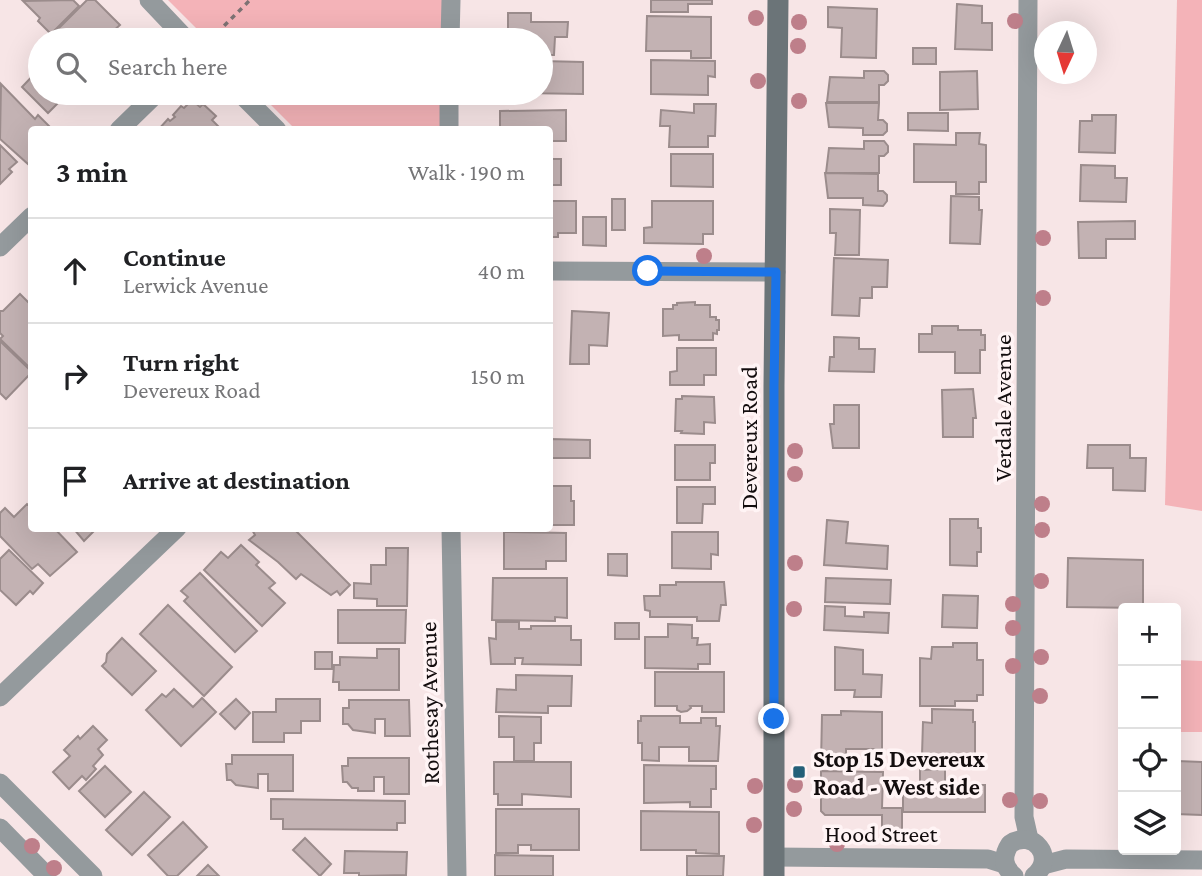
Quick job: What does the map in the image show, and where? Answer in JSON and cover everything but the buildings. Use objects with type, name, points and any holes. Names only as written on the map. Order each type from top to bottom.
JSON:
[{"type":"street","points":[[149,0],[176,28]]},
{"type":"street","points":[[450,28],[451,0]]},
{"type":"street","name":"Devereux Road","points":[[774,867],[774,386],[778,0]]},
{"type":"street","name":"Verdale Avenue","points":[[1020,858],[1024,817],[1028,0]]},
{"type":"street","points":[[123,126],[144,105]]},
{"type":"street","points":[[252,105],[273,126]]},
{"type":"street","points":[[449,105],[449,126]]},
{"type":"street","points":[[0,247],[28,220]]},
{"type":"street","points":[[553,271],[776,272]]},
{"type":"street","points":[[0,697],[173,532]]},
{"type":"street","name":"Rothesay Avenue","points":[[451,532],[457,876]]},
{"type":"street","points":[[0,783],[93,876]]},
{"type":"street","points":[[0,828],[47,876]]},
{"type":"street","name":"Hood Street","points":[[774,867],[1020,858],[1202,860]]},
{"type":"path","points":[[222,28],[250,0]]},
{"type":"shaded area","points":[[168,0],[442,0],[442,28],[196,28]]},
{"type":"shaded area","points":[[1177,0],[1202,0],[1202,511],[1165,505]]},
{"type":"shaded area","points":[[271,105],[441,105],[441,126],[292,126]]},
{"type":"shaded area","points":[[1181,660],[1202,661],[1202,732],[1181,732]]},
{"type":"place","name":"Stop 15 Devereux Road - West side","points":[[799,772]]},
{"type":"route","points":[[648,271],[776,272],[774,719]]}]
